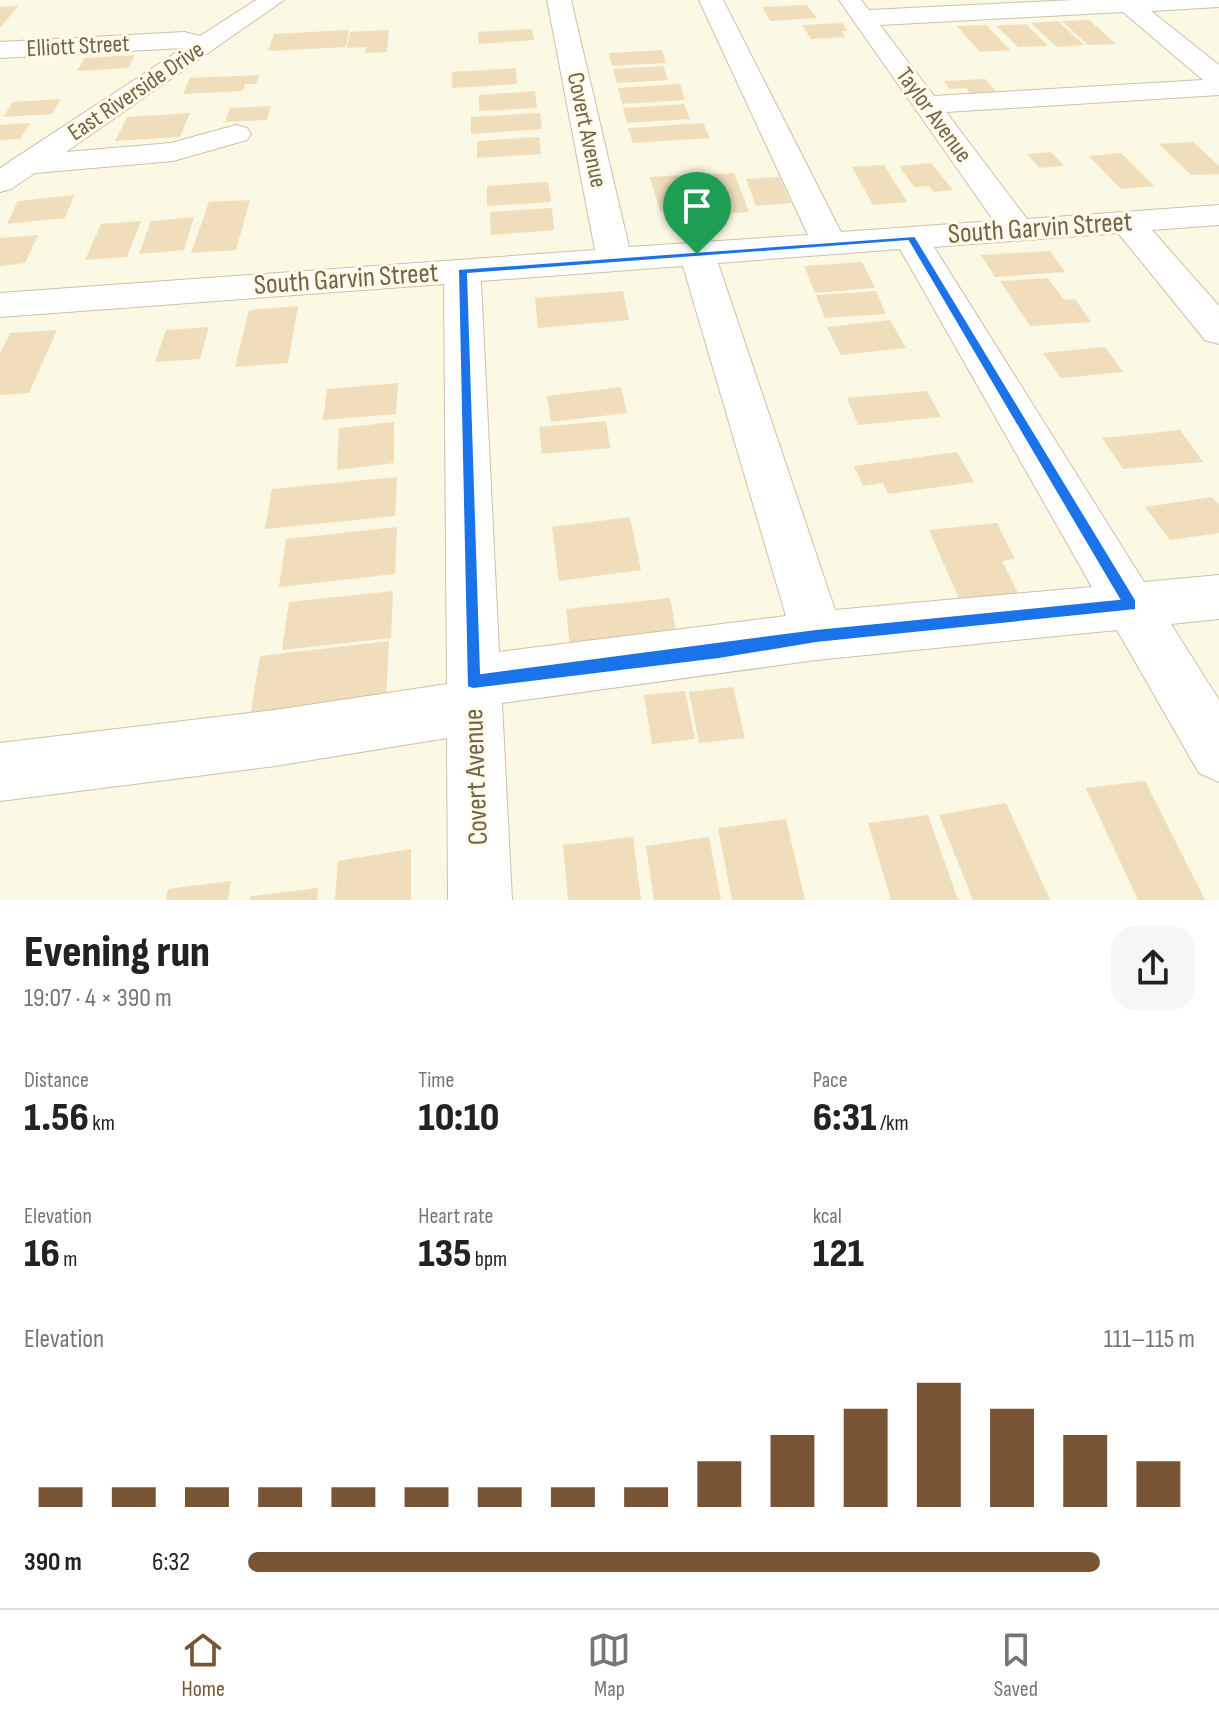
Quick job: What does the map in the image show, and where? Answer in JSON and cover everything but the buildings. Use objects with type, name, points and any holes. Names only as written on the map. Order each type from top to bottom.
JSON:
[{"type":"street","name":"East Riverside Drive","points":[[0,182],[272,0]]},
{"type":"street","name":"Covert Avenue","points":[[559,0],[614,259]]},
{"type":"street","points":[[711,0],[830,244]]},
{"type":"street","points":[[856,9],[1219,0]]},
{"type":"street","points":[[1126,2],[1219,79]]},
{"type":"street","name":"Taylor Avenue","points":[[856,9],[1018,230]]},
{"type":"street","name":"Elliott Street","points":[[0,50],[184,40],[204,45]]},
{"type":"street","points":[[0,79],[43,48]]},
{"type":"street","points":[[927,105],[1219,87]]},
{"type":"street","points":[[27,164],[173,152],[236,134]]},
{"type":"street","name":"South Garvin Street","points":[[0,305],[1219,215]]},
{"type":"street","points":[[1127,222],[1219,331]]},
{"type":"street","points":[[911,238],[1219,753]]},
{"type":"street","points":[[697,254],[802,578],[816,636]]},
{"type":"street","name":"Covert Avenue","points":[[462,271],[480,900]]},
{"type":"street","points":[[0,772],[275,738],[473,694],[816,636],[1219,597]]},
{"type":"route","points":[[911,238],[1130,605],[816,636],[719,652],[473,681],[462,271],[697,254],[911,238]]}]
